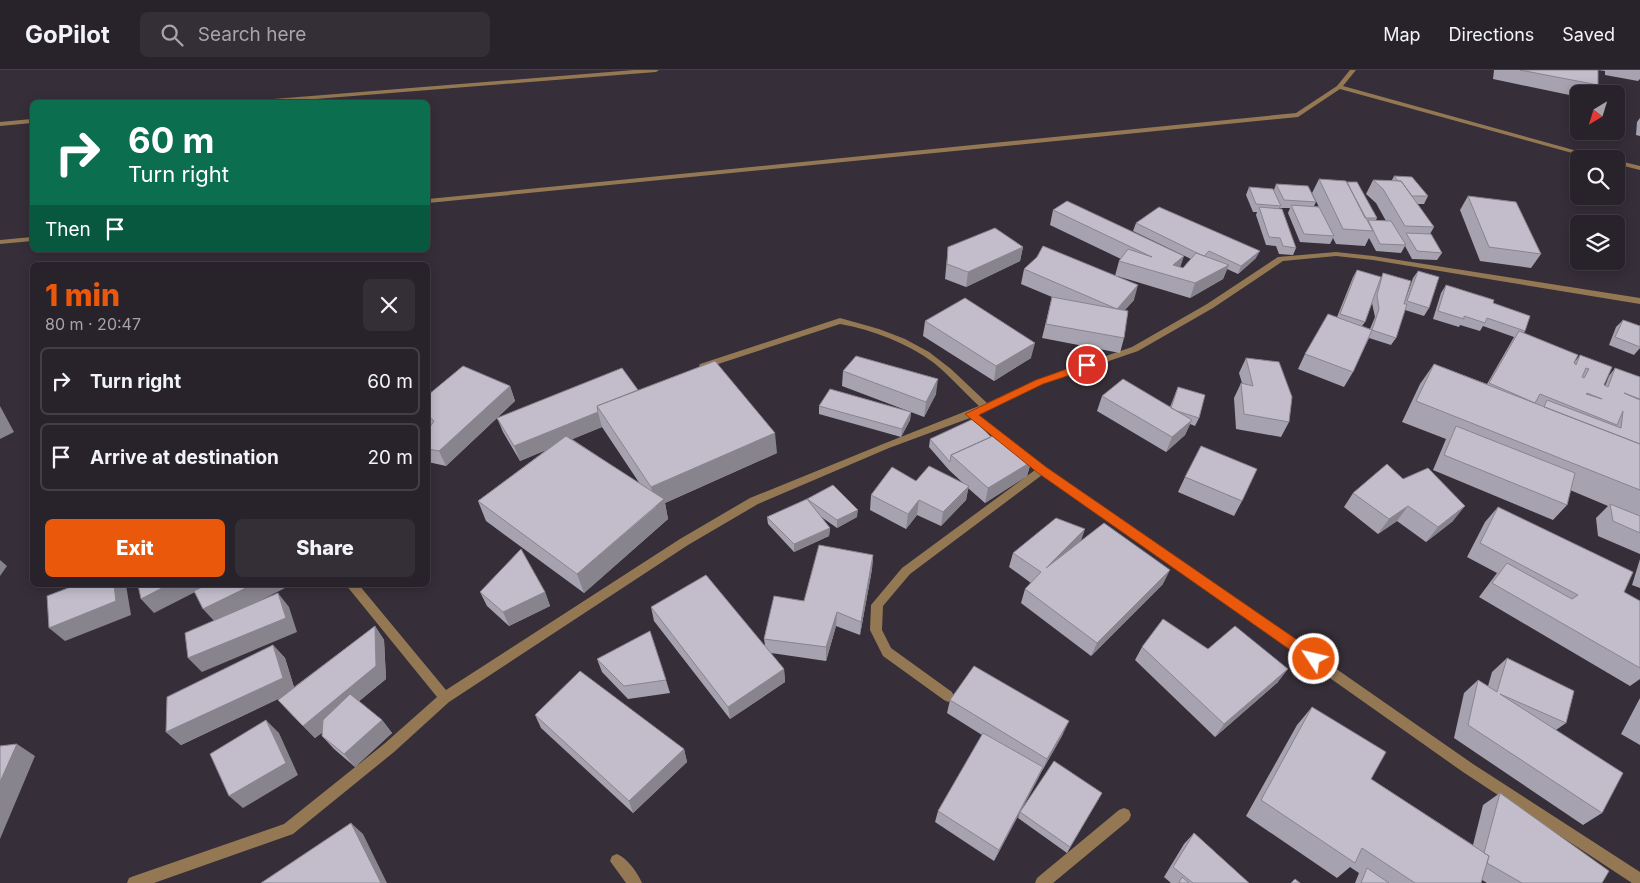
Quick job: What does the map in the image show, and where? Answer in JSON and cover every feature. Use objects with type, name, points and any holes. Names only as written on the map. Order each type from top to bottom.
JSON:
[{"type":"street","points":[[333,100],[656,70]]},
{"type":"street","points":[[430,201],[1298,115],[1339,88],[1353,70]]},
{"type":"street","points":[[1339,88],[1570,150]]},
{"type":"street","points":[[0,124],[30,121]]},
{"type":"street","points":[[1625,164],[1640,168]]},
{"type":"street","points":[[0,242],[30,239]]},
{"type":"street","points":[[134,883],[288,829],[389,748],[445,698],[684,542],[754,501],[971,414],[1039,382],[1135,349],[1210,306],[1282,259],[1336,254],[1364,257],[1640,302]]},
{"type":"street","points":[[690,371],[840,321],[858,323],[881,332],[934,359],[986,407]]},
{"type":"street","points":[[971,414],[1042,470],[1468,768],[1640,880]]},
{"type":"street","points":[[948,696],[887,652],[876,630],[877,605],[906,571],[1042,470]]},
{"type":"street","points":[[354,587],[445,698]]},
{"type":"street","points":[[1042,883],[1124,815]]},
{"type":"street","points":[[617,861],[635,883]]},
{"type":"building","points":[[1520,70],[1598,70],[1598,85]]},
{"type":"building","points":[[1394,176],[1412,177],[1428,196],[1412,196],[1401,181],[1398,181]]},
{"type":"building","points":[[1319,179],[1346,181],[1373,231],[1343,229]]},
{"type":"building","points":[[1373,180],[1401,181],[1434,227],[1405,226],[1383,189]]},
{"type":"building","points":[[1347,182],[1357,182],[1377,218],[1365,218]]},
{"type":"building","points":[[1276,184],[1308,186],[1316,202],[1284,200]]},
{"type":"building","points":[[1249,187],[1273,189],[1281,206],[1256,204]]},
{"type":"building","points":[[1468,196],[1516,202],[1541,254],[1489,247]]},
{"type":"building","points":[[1067,201],[1184,256],[1173,265],[1183,268],[1196,253],[1229,265],[1195,283],[1119,261],[1128,249],[1152,257],[1053,210]]},
{"type":"building","points":[[1291,205],[1319,207],[1334,236],[1304,234]]},
{"type":"building","points":[[1159,207],[1260,251],[1241,266],[1209,251],[1204,256],[1136,223]]},
{"type":"building","points":[[1259,207],[1282,209],[1296,248],[1283,246],[1280,238],[1269,237]]},
{"type":"building","points":[[1368,220],[1391,221],[1406,245],[1380,244]]},
{"type":"building","points":[[995,228],[1023,247],[968,272],[947,264],[948,247]]},
{"type":"building","points":[[1406,233],[1431,234],[1442,253],[1417,251]]},
{"type":"building","points":[[1043,246],[1138,285],[1117,309],[1024,269],[1037,257]]},
{"type":"building","points":[[1357,270],[1381,277],[1365,322],[1340,314]]},
{"type":"building","points":[[1418,271],[1439,277],[1429,308],[1407,301]]},
{"type":"building","points":[[1383,273],[1411,281],[1404,304],[1407,304],[1396,338],[1372,330],[1379,309],[1377,295]]},
{"type":"building","points":[[1446,285],[1494,300],[1493,303],[1530,316],[1525,331],[1487,318],[1485,323],[1464,316],[1464,319],[1438,311]]},
{"type":"building","points":[[1052,297],[1128,311],[1124,338],[1046,324]]},
{"type":"building","points":[[965,298],[1035,343],[996,366],[925,321]]},
{"type":"building","points":[[1328,314],[1372,330],[1353,372],[1305,354]]},
{"type":"building","points":[[1623,320],[1640,326],[1640,347],[1615,337]]},
{"type":"building","points":[[1519,331],[1578,355],[1574,363],[1576,365],[1580,355],[1612,367],[1604,385],[1608,387],[1615,368],[1640,377],[1640,399],[1624,393],[1640,400],[1640,444],[1544,407],[1547,400],[1621,428],[1623,411],[1617,425],[1540,394],[1535,403],[1489,383]],"holes":[[[1586,368],[1589,369],[1584,378],[1582,377]]]},
{"type":"building","points":[[856,356],[938,379],[926,402],[843,371]]},
{"type":"building","points":[[1246,358],[1279,362],[1292,397],[1289,422],[1244,414],[1241,383],[1253,386]]},
{"type":"building","points":[[715,361],[775,433],[651,487],[597,406]]},
{"type":"building","points":[[1434,364],[1640,444],[1640,490],[1416,401]]},
{"type":"building","points":[[463,366],[510,386],[439,451],[430,449],[430,427],[434,421],[430,417],[430,393]]},
{"type":"building","points":[[622,368],[638,390],[597,406],[598,412],[514,446],[497,418]]},
{"type":"building","points":[[1123,379],[1192,420],[1172,437],[1102,396]]},
{"type":"building","points":[[1178,387],[1205,395],[1199,418],[1171,408]]},
{"type":"building","points":[[830,389],[911,412],[902,429],[819,406]]},
{"type":"building","points":[[973,419],[991,437],[951,455],[950,462],[930,439]]},
{"type":"building","points":[[1456,426],[1575,473],[1567,505],[1444,455]]},
{"type":"building","points":[[997,434],[1031,462],[988,488],[951,455]]},
{"type":"building","points":[[566,436],[664,499],[577,574],[478,501]]},
{"type":"building","points":[[1201,446],[1257,469],[1242,501],[1185,477]]},
{"type":"building","points":[[1387,464],[1403,479],[1428,468],[1465,506],[1438,527],[1408,506],[1389,519],[1353,493]]},
{"type":"building","points":[[929,466],[969,486],[943,512],[919,500],[908,514],[871,495],[892,467],[916,481]]},
{"type":"building","points":[[833,485],[858,510],[837,520],[807,499]]},
{"type":"building","points":[[807,499],[830,528],[794,544],[767,517]]},
{"type":"building","points":[[1610,504],[1640,516],[1640,533],[1613,521]]},
{"type":"building","points":[[1498,507],[1633,572],[1624,592],[1640,601],[1640,668],[1492,583],[1507,563],[1572,599],[1578,595],[1480,543]]},
{"type":"building","points":[[1056,518],[1085,529],[1046,568],[1104,523],[1170,570],[1097,643],[1025,589],[1041,572],[1013,553]]},
{"type":"building","points":[[819,545],[873,555],[861,622],[837,612],[826,647],[764,639],[774,596],[804,601]]},
{"type":"building","points":[[521,549],[545,592],[503,612],[480,592]]},
{"type":"building","points":[[706,575],[784,669],[728,707],[651,607]]},
{"type":"building","points":[[71,587],[114,587],[116,601],[49,628],[47,596]]},
{"type":"building","points":[[138,587],[164,587],[141,599]]},
{"type":"building","points":[[202,587],[248,587],[203,609],[194,591]]},
{"type":"building","points":[[278,593],[286,618],[188,658],[185,633]]},
{"type":"building","points":[[1163,619],[1208,649],[1235,626],[1288,669],[1224,724],[1142,647]]},
{"type":"building","points":[[375,626],[376,666],[303,726],[278,700]]},
{"type":"building","points":[[650,631],[666,680],[624,686],[597,659]]},
{"type":"building","points":[[273,645],[283,678],[166,732],[167,697]]},
{"type":"building","points":[[1507,658],[1574,691],[1566,723],[1500,694],[1623,773],[1602,813],[1468,725],[1478,680],[1497,692]]},
{"type":"building","points":[[974,666],[1069,721],[1047,759],[950,700]]},
{"type":"building","points":[[580,671],[684,749],[629,801],[535,715]]},
{"type":"building","points":[[350,694],[382,720],[344,754],[322,736],[323,720]]},
{"type":"building","points":[[1312,707],[1386,752],[1371,779],[1489,856],[1481,883],[1415,883],[1362,848],[1355,863],[1261,800]]},
{"type":"building","points":[[266,720],[286,763],[229,796],[210,754]]},
{"type":"building","points":[[983,733],[1043,767],[999,850],[938,811]]},
{"type":"building","points":[[17,744],[0,782],[0,746]]},
{"type":"building","points":[[1054,761],[1102,793],[1070,847],[1020,812]]},
{"type":"building","points":[[1500,793],[1609,871],[1602,883],[1522,883],[1487,863],[1489,856],[1484,853]]},
{"type":"building","points":[[351,823],[381,883],[261,883]]},
{"type":"building","points":[[1194,833],[1249,883],[1193,883],[1173,867]]},
{"type":"building","points":[[1367,868],[1389,883],[1361,883]]},
{"type":"building","points":[[1182,877],[1189,883],[1179,883]]},
{"type":"building","points":[[1295,879],[1300,883],[1291,883]]},
{"type":"route","points":[[1087,365],[1039,382],[971,414],[1042,470],[1314,659]]}]
